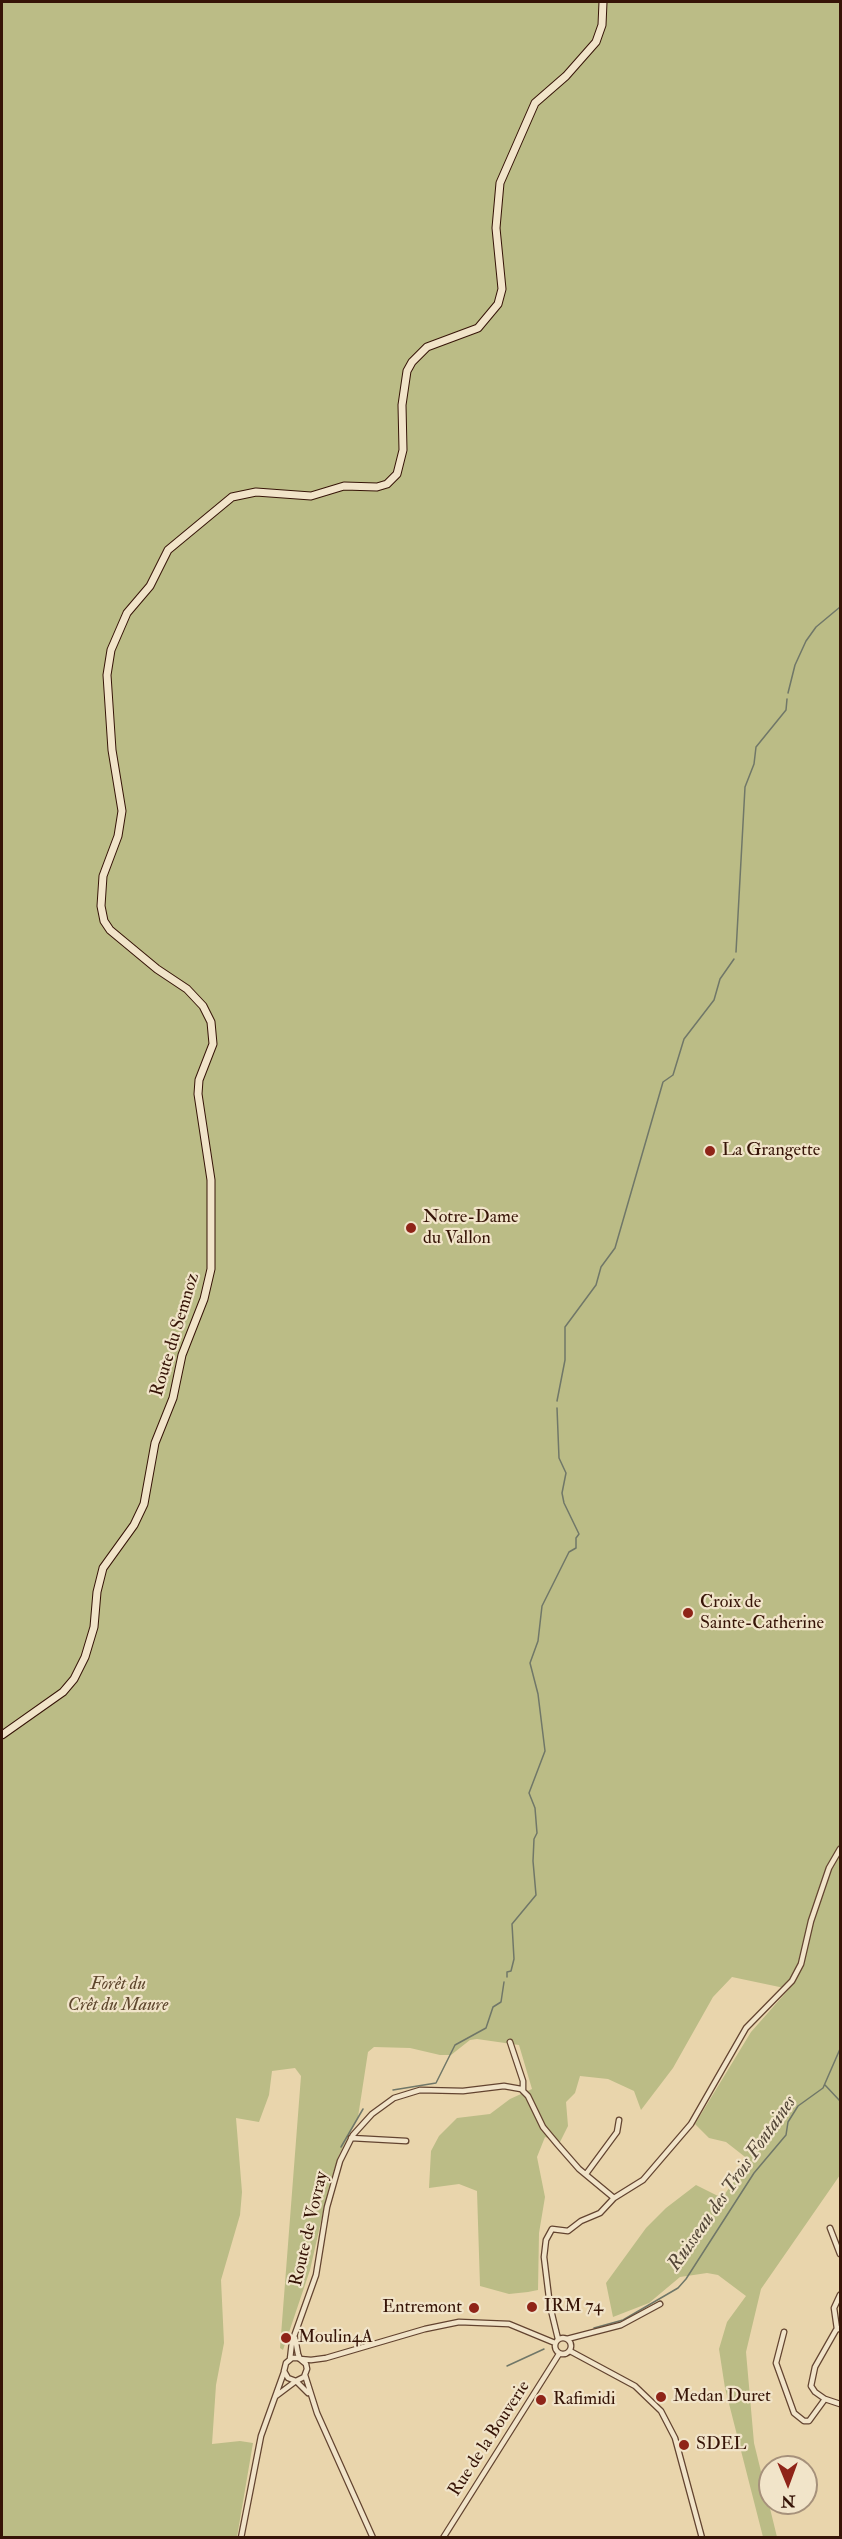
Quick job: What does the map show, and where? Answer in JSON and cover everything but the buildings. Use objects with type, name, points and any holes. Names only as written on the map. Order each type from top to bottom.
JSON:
[{"type":"main road","name":"Route du Semnoz","points":[[2,1735],[63,1692],[74,1679],[85,1657],[94,1627],[100,1576],[106,1561],[134,1525],[144,1504],[155,1443],[173,1398],[182,1355],[204,1299],[211,1269],[211,1180],[198,1094],[199,1080],[213,1044],[212,1023],[203,1006],[187,989],[115,934],[104,921],[101,906],[103,876],[118,836],[122,811],[113,759],[107,669],[111,650],[127,613],[150,586],[161,560],[173,544],[232,497],[256,492],[311,496],[345,486],[377,487],[387,484],[397,474],[402,459],[402,405],[407,371],[412,362],[427,347],[478,328],[498,304],[502,289],[496,228],[500,183],[535,103],[566,76],[596,42],[602,26],[603,2]]},
{"type":"street","points":[[702,2538],[675,2438],[661,2411],[635,2386],[570,2351],[560,2354],[555,2351],[556,2341],[544,2257],[546,2240],[552,2229],[568,2231],[581,2221],[600,2213],[615,2198],[643,2180],[691,2124],[746,2028],[792,1981],[801,1964],[811,1921],[829,1868],[840,1849]]},
{"type":"street","points":[[510,2042],[524,2081],[523,2090],[543,2127],[586,2174],[615,2198]]},
{"type":"street","name":"Route de Vovray","points":[[290,2359],[295,2335],[316,2275],[329,2197],[340,2161],[351,2139],[380,2108],[413,2091],[428,2088],[463,2091],[504,2086],[523,2090]]},
{"type":"street","points":[[586,2174],[617,2132],[619,2120]]},
{"type":"street","points":[[351,2139],[406,2141]]},
{"type":"street","points":[[830,2228],[840,2254]]},
{"type":"street","points":[[840,2295],[834,2308],[839,2329],[815,2367],[812,2382],[812,2390],[825,2399],[840,2404]]},
{"type":"street","points":[[274,2398],[306,2373],[312,2365],[326,2358],[425,2329],[469,2321],[509,2324],[556,2341],[621,2325],[660,2304]]},
{"type":"street","points":[[784,2332],[776,2363],[794,2413],[804,2421],[809,2421],[825,2399]]},
{"type":"street","points":[[295,2335],[295,2345],[300,2359],[306,2364],[311,2397],[373,2538]]},
{"type":"street","points":[[567,2339],[571,2343],[570,2351]]},
{"type":"street","name":"Rue de la Bouverie","points":[[443,2538],[560,2354]]},
{"type":"street","points":[[240,2538],[261,2436],[284,2371],[290,2359],[326,2358]]},
{"type":"street","points":[[284,2371],[288,2378],[296,2380],[311,2397]]},
{"type":"green space","name":"Forêt du Crêt du Maure","points":[[2,2],[840,2],[840,2175],[761,2289],[746,2352],[754,2443],[758,2459],[758,2515],[772,2515],[777,2537],[763,2537],[725,2388],[719,2349],[727,2322],[746,2296],[718,2275],[707,2273],[680,2277],[649,2303],[613,2317],[606,2283],[646,2228],[666,2208],[696,2185],[722,2198],[749,2160],[726,2142],[709,2138],[695,2124],[751,2032],[789,1989],[732,1977],[713,1997],[673,2068],[641,2110],[634,2091],[608,2079],[580,2076],[575,2093],[566,2102],[568,2126],[560,2142],[545,2137],[537,2157],[545,2197],[539,2233],[538,2290],[528,2292],[509,2294],[480,2286],[477,2191],[459,2184],[429,2188],[431,2151],[439,2136],[457,2118],[490,2114],[510,2099],[532,2089],[519,2045],[470,2040],[451,2055],[440,2055],[410,2048],[374,2047],[368,2052],[358,2117],[339,2155],[329,2186],[310,2270],[283,2350],[280,2348],[301,2076],[295,2068],[272,2071],[269,2095],[259,2122],[236,2118],[242,2192],[240,2215],[221,2280],[224,2343],[216,2385],[212,2444],[240,2441],[253,2443],[237,2537],[2,2538]]},
{"type":"waterway","points":[[788,693],[795,665],[806,641],[816,627],[840,607]]},
{"type":"waterway","points":[[736,952],[745,787],[754,764],[756,747],[786,710],[787,699]]},
{"type":"waterway","points":[[557,1401],[565,1360],[565,1327],[596,1285],[601,1267],[615,1248],[663,1082],[673,1075],[684,1039],[714,1000],[720,979],[734,959]]},
{"type":"waterway","points":[[507,1977],[507,1972],[511,1971],[514,1959],[512,1924],[536,1895],[533,1861],[534,1839],[537,1833],[535,1808],[529,1793],[545,1751],[538,1694],[530,1663],[538,1641],[542,1606],[569,1552],[576,1548],[576,1538],[579,1534],[564,1503],[562,1493],[566,1473],[559,1458],[557,1408]]},
{"type":"waterway","points":[[393,2090],[436,2083],[455,2045],[486,2028],[493,2007],[501,2002],[504,1982]]},
{"type":"waterway","name":"Ruisseau des Trois Fontaines","points":[[594,2328],[623,2320],[678,2288],[686,2279],[754,2173],[786,2135],[788,2122],[798,2106],[823,2088],[840,2049]]},
{"type":"waterway","points":[[825,2085],[840,2101]]},
{"type":"waterway","points":[[341,2147],[363,2109]]},
{"type":"waterway","points":[[507,2366],[544,2349]]},
{"type":"place","name":"La Grangette","points":[[710,1151]]},
{"type":"place","name":"Notre-Dame du Vallon","points":[[411,1228]]},
{"type":"place","name":"Croix de Sainte-Catherine","points":[[688,1613]]},
{"type":"place","name":"IRM 74","points":[[532,2307]]},
{"type":"place","name":"Entremont","points":[[474,2308]]},
{"type":"place","name":"Moulin4A","points":[[286,2338]]},
{"type":"place","name":"Medan Duret","points":[[661,2397]]},
{"type":"place","name":"Rafimidi","points":[[541,2400]]},
{"type":"place","name":"SDEL","points":[[684,2445]]}]
